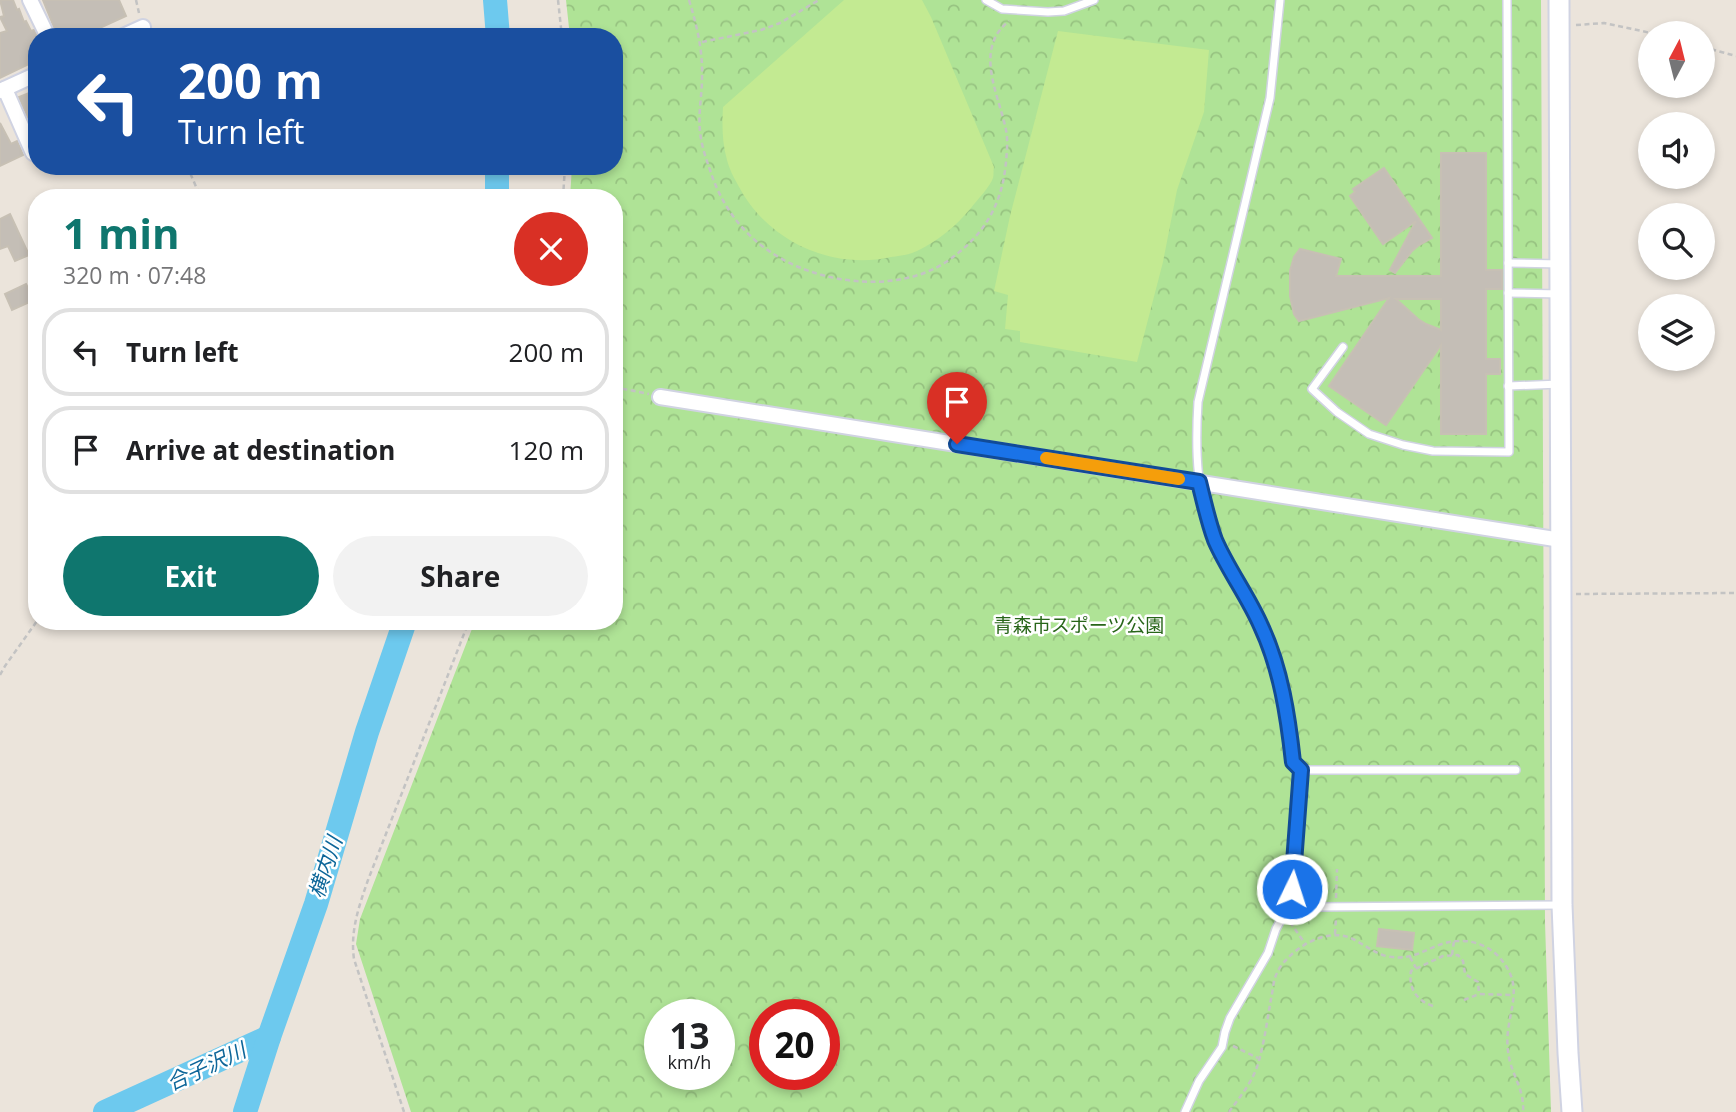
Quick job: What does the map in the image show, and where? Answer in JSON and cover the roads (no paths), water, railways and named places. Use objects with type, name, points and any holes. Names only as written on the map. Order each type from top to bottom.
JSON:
[{"type":"street","points":[[30,0],[44,28]]},
{"type":"street","points":[[1559,0],[1562,905],[1572,1112]]},
{"type":"street","points":[[28,78],[2,90],[28,143]]},
{"type":"street","points":[[660,397],[1561,540]]},
{"type":"lane","points":[[986,0],[1002,9],[1048,12],[1064,11],[1094,0]]},
{"type":"lane","points":[[1280,0],[1268,109],[1198,402],[1199,482],[1206,516],[1216,541],[1262,627],[1289,716],[1293,762],[1301,770],[1516,770]]},
{"type":"lane","points":[[1343,347],[1312,389],[1337,412],[1369,434],[1433,451],[1509,452],[1507,0]]},
{"type":"lane","points":[[1508,263],[1560,264]]},
{"type":"lane","points":[[1508,293],[1560,294]]},
{"type":"lane","points":[[1508,386],[1560,384]]},
{"type":"lane","points":[[1298,904],[1291,880],[1301,770]]},
{"type":"lane","points":[[1185,1112],[1199,1081],[1223,1047],[1230,1018],[1268,953],[1284,914],[1298,904],[1317,907],[1562,905]]},
{"type":"waterway","name":"横内川","points":[[495,0],[497,28]]},
{"type":"waterway","name":"横内川","points":[[497,175],[497,189]]},
{"type":"waterway","name":"横内川","points":[[245,1112],[316,904],[367,732],[402,630]]},
{"type":"waterway","name":"合子沢川","points":[[105,1112],[269,1037]]},
{"type":"park label","name":"青森市スポーツ公園","points":[[1079,625]]}]
